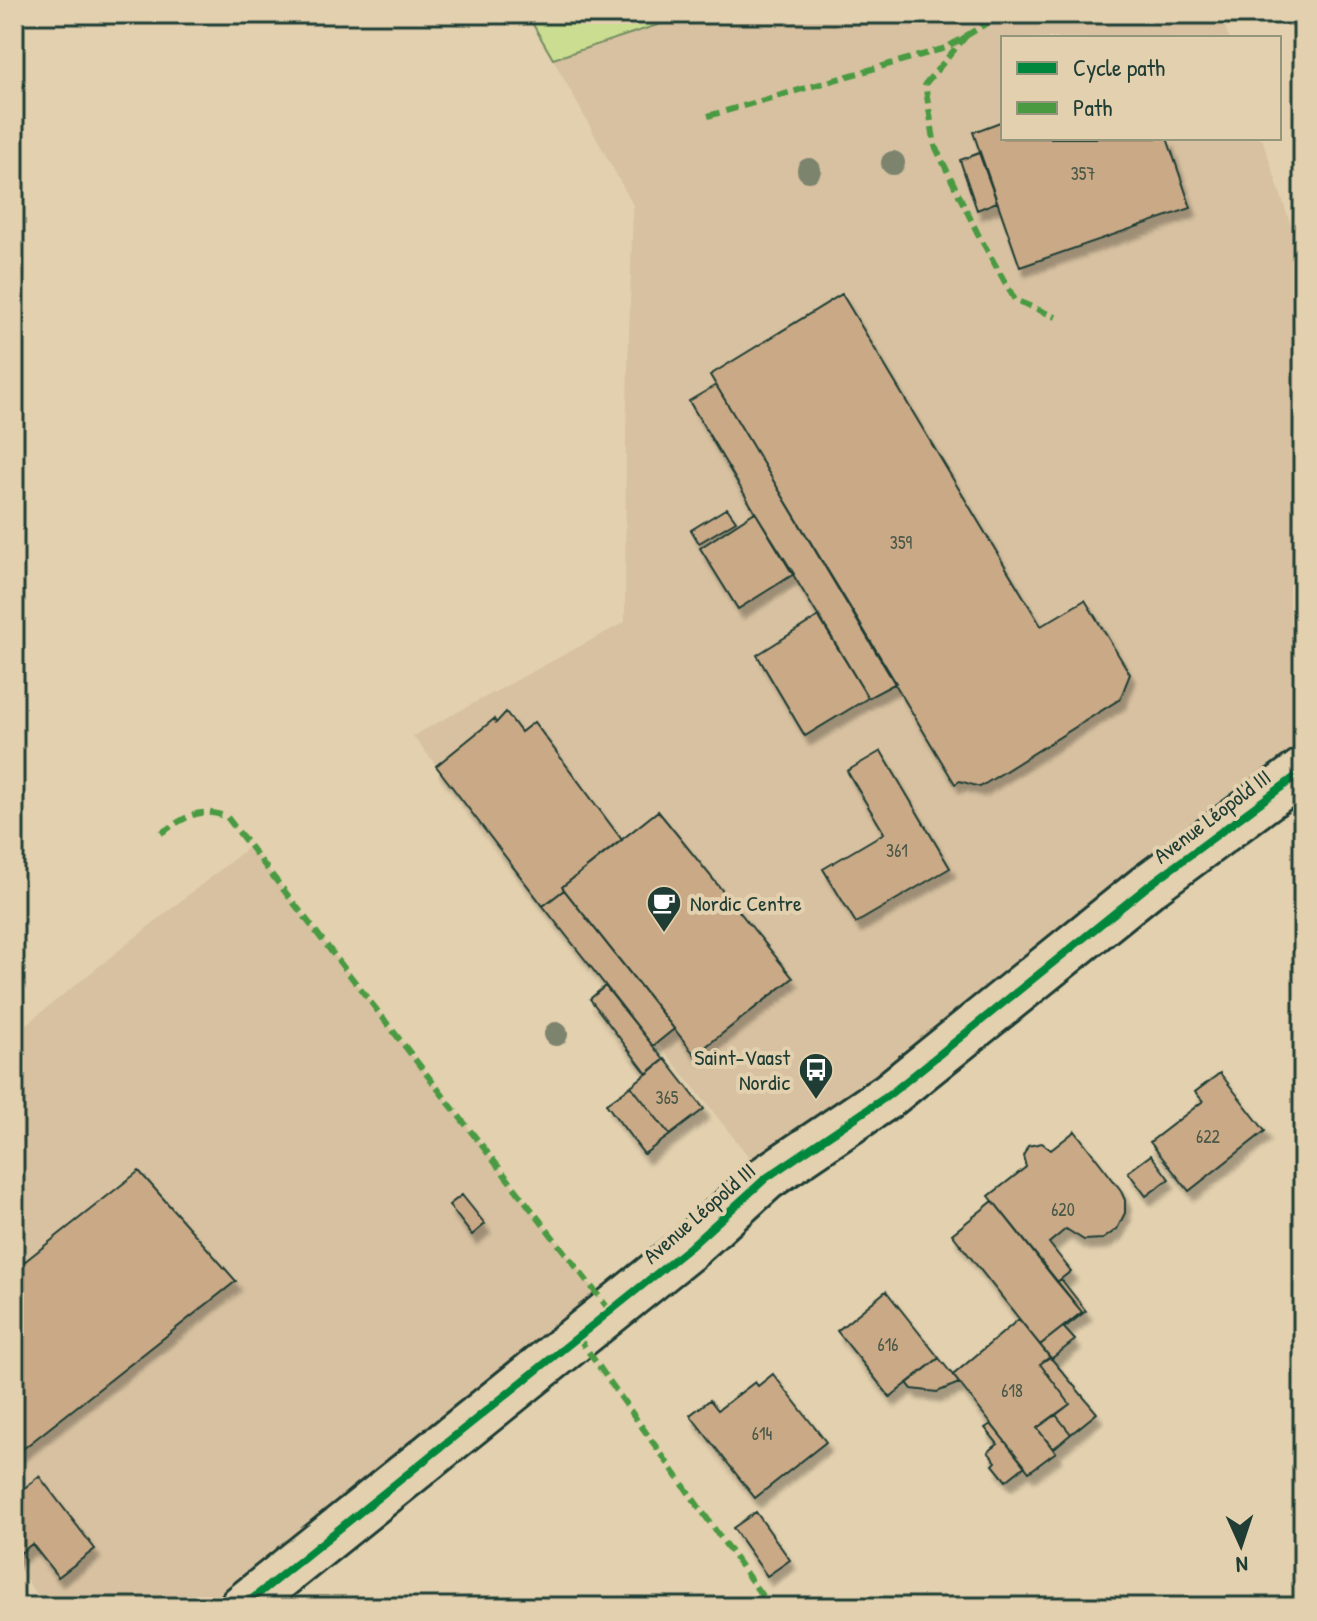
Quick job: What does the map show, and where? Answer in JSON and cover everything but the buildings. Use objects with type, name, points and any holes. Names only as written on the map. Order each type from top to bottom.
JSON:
[{"type":"main road","name":"Avenue Léopold III","points":[[242,1607],[667,1266],[766,1178],[889,1095],[1148,886],[1303,771]]},
{"type":"shaded area","points":[[691,14],[1221,14],[1228,36],[1001,36],[1001,140],[1263,140],[1303,262],[1303,771],[766,1178],[413,736],[625,622],[626,434],[633,205],[553,59]]},
{"type":"shaded area","points":[[250,846],[611,1312],[242,1607],[45,1607],[14,1561],[14,1034]]},
{"type":"green space","points":[[527,14],[691,14],[553,59]]},
{"type":"marked path","points":[[708,116],[946,48],[1002,14]]},
{"type":"marked path","points":[[967,35],[925,84],[935,146],[978,234],[1015,300],[1056,317]]},
{"type":"marked path","points":[[161,833],[200,813],[227,817],[611,1312]]},
{"type":"marked path","points":[[578,1337],[770,1607]]},
{"type":"cycle path","points":[[242,1607],[690,1247],[766,1178],[889,1095],[1148,886],[1303,771]]},
{"type":"place","name":"Nordic Centre","points":[[664,934]]},
{"type":"place","name":"Saint-Vaast Nordic","points":[[816,1101]]}]
